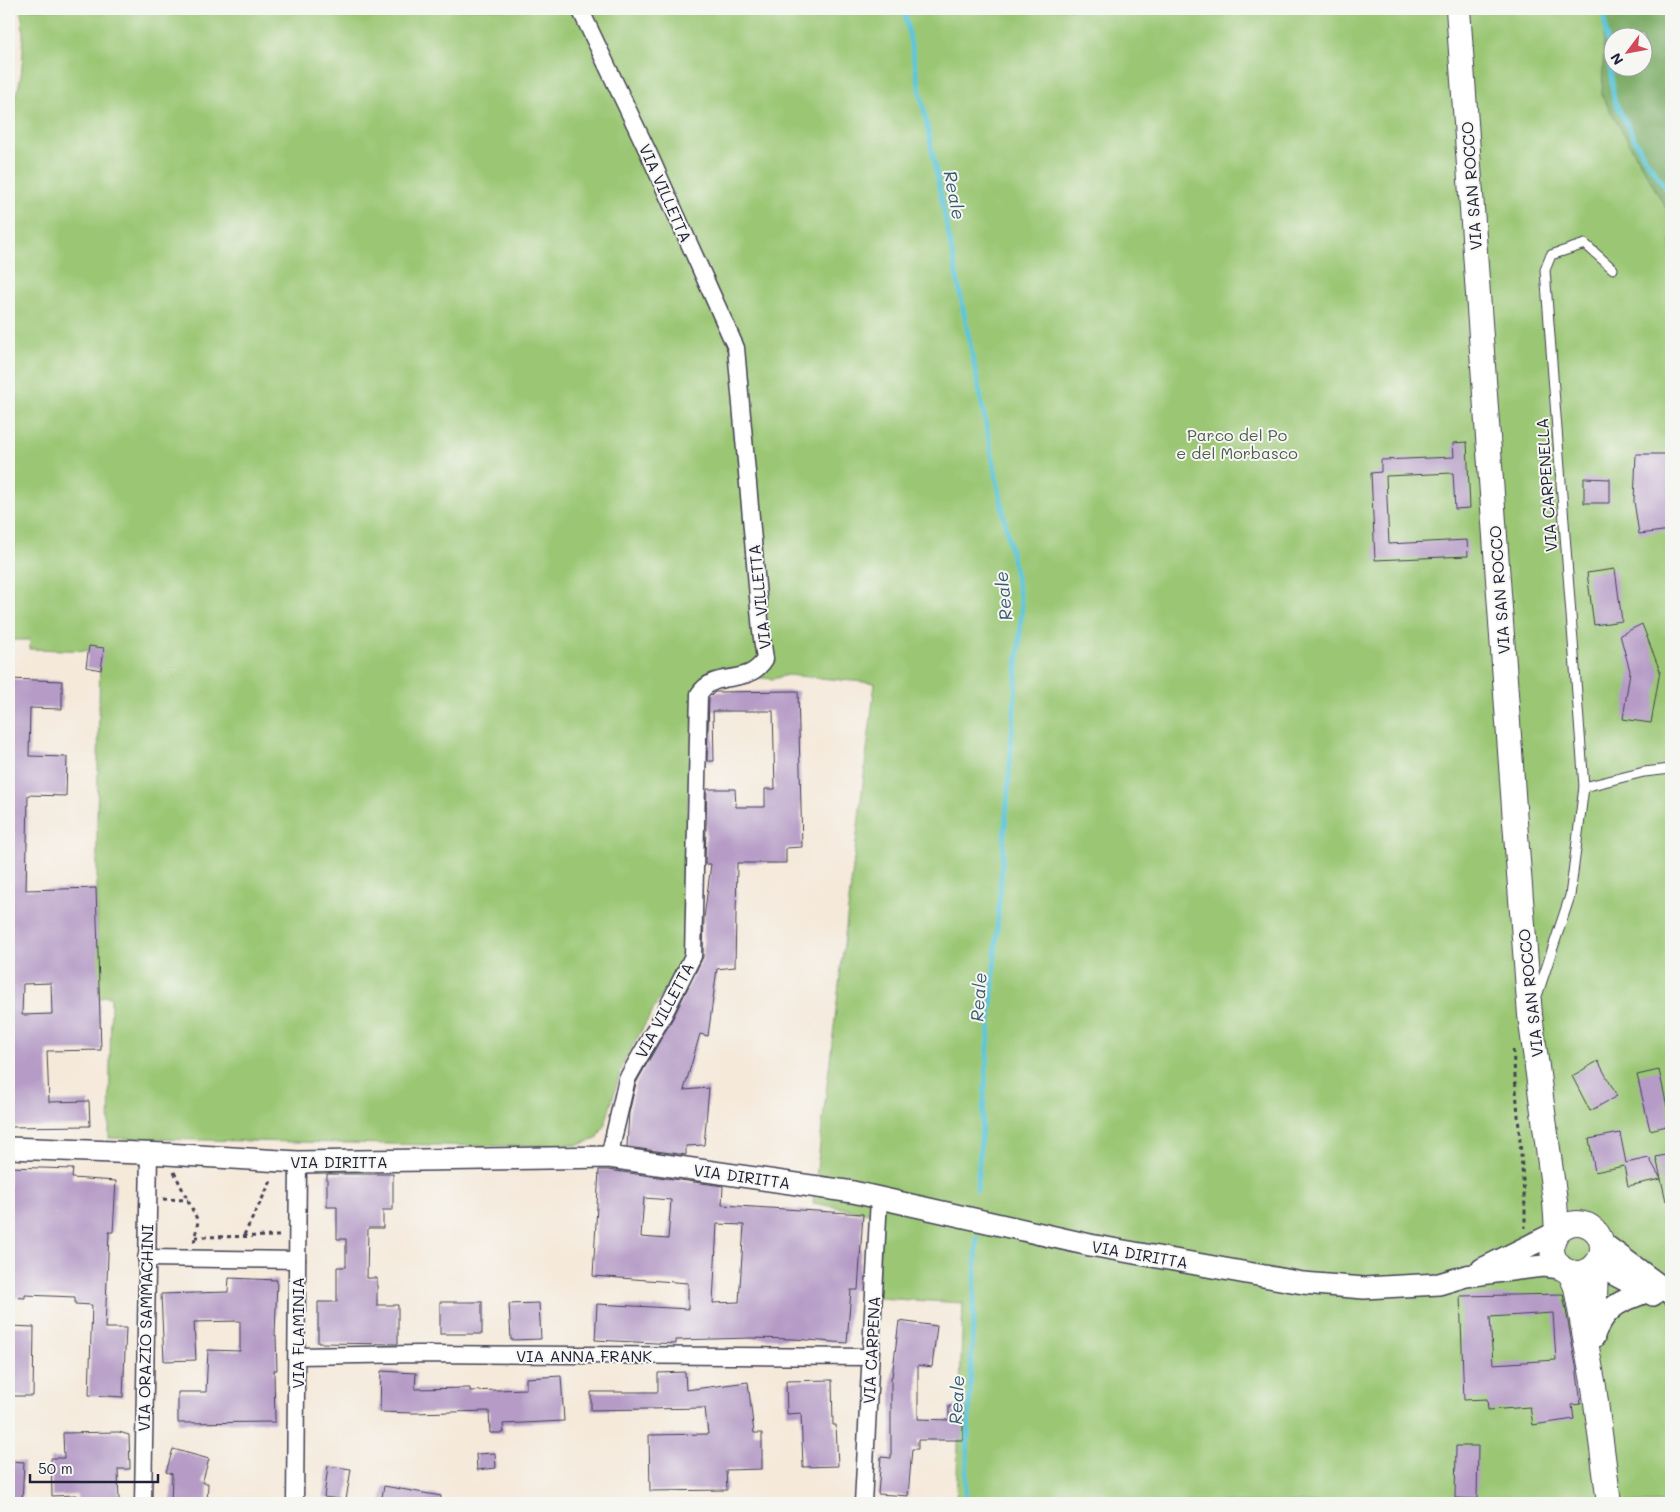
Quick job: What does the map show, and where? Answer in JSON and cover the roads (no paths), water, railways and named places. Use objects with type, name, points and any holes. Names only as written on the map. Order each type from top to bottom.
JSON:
[{"type":"main road","name":"VIA SAN ROCCO","points":[[1458,9],[1530,1015],[1555,1201],[1566,1227]]},
{"type":"main road","points":[[1566,1270],[1584,1273],[1596,1265],[1600,1258],[1602,1242],[1592,1228],[1584,1224],[1566,1227],[1551,1247],[1555,1262],[1566,1270],[1576,1287],[1594,1387],[1609,1503]]},
{"type":"main road","points":[[1594,1332],[1596,1265]]},
{"type":"street","name":"VIA VILLETTA","points":[[580,9],[648,152],[736,348],[765,659],[760,667],[750,675],[726,678],[709,684],[699,694],[693,956],[665,1012],[627,1079],[608,1157]]},
{"type":"street","name":"VIA DIRITTA","points":[[9,1148],[157,1154],[298,1172],[608,1157],[853,1192],[1090,1245],[1303,1283],[1364,1288],[1439,1284],[1466,1276],[1544,1266],[1566,1270]]},
{"type":"street","name":"VIA ORAZIO SAMMACHINI","points":[[142,1503],[147,1199],[157,1154]]},
{"type":"street","name":"VIA FLAMINIA","points":[[295,1503],[298,1172]]},
{"type":"street","name":"VIA CARPENA","points":[[862,1503],[879,1198]]},
{"type":"street","name":"VIA DIRITTA","points":[[1466,1276],[1566,1227]]},
{"type":"street","points":[[1602,1242],[1671,1294]]},
{"type":"street","points":[[146,1258],[298,1260]]},
{"type":"street","points":[[1596,1265],[1671,1304]]},
{"type":"street","points":[[1594,1387],[1594,1332],[1605,1315],[1617,1303],[1646,1292]]},
{"type":"street","name":"VIA ANNA FRANK","points":[[297,1356],[429,1354],[870,1356]]},
{"type":"lane","name":"VIA CARPENELLA","points":[[1530,1015],[1570,896],[1584,787],[1545,270],[1551,255],[1585,244],[1614,269]]},
{"type":"lane","points":[[1584,787],[1644,772],[1669,769]]},
{"type":"waterway","name":"Reale","points":[[904,9],[1022,607],[977,1190]]},
{"type":"waterway","points":[[1603,9],[1614,100],[1642,153],[1671,196]]},
{"type":"waterway","name":"Reale","points":[[965,1503],[977,1238]]},
{"type":"park label","name":"Parco del Po e del Morbasco","points":[[1237,443]]}]
